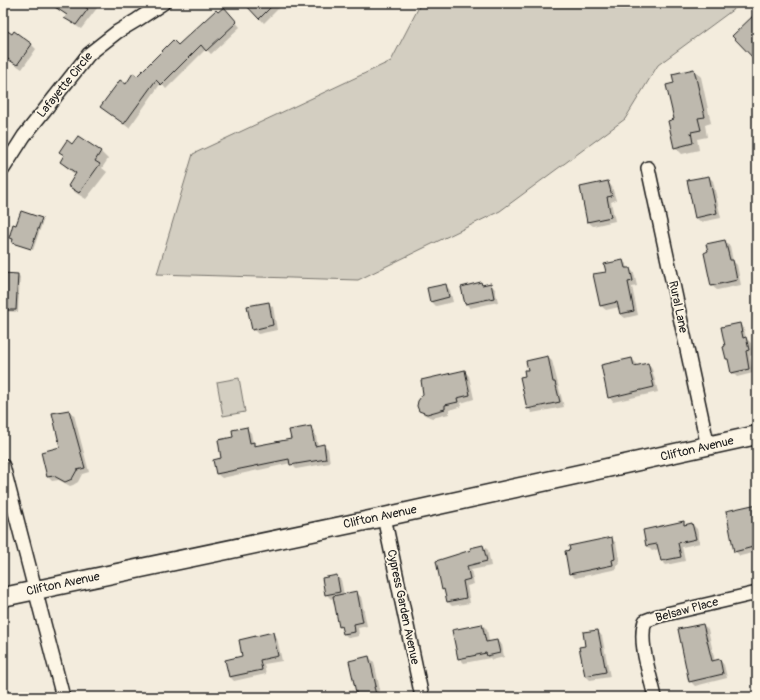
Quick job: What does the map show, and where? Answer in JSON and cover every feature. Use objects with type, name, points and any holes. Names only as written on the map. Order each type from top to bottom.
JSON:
[{"type":"main road","name":"Clifton Avenue","points":[[3,597],[708,447],[757,435]]},
{"type":"street","name":"Lafayette Circle","points":[[3,169],[24,136],[89,54],[117,32],[163,3]]},
{"type":"street","name":"Rural Lane","points":[[648,168],[708,447]]},
{"type":"street","points":[[3,466],[63,697]]},
{"type":"street","name":"Cypress Garden Avenue","points":[[384,516],[422,697]]},
{"type":"street","name":"Belsaw Place","points":[[655,697],[642,640],[645,621],[665,614],[757,593]]},
{"type":"shaded area","points":[[421,3],[742,3],[658,65],[625,119],[500,211],[358,280],[157,274],[193,154],[391,61]]},
{"type":"shaded area","points":[[239,378],[245,412],[223,416],[217,382]]},
{"type":"building","points":[[49,3],[79,3],[88,9],[76,25],[64,18],[67,15]]},
{"type":"building","points":[[244,3],[275,3],[259,19]]},
{"type":"building","points":[[224,7],[237,22],[206,51],[201,45],[161,85],[156,80],[124,124],[100,107],[120,80],[126,84],[133,73],[137,76],[173,40],[178,45],[216,10],[218,12]]},
{"type":"building","points":[[757,12],[757,62],[732,36]]},
{"type":"building","points":[[3,28],[12,34],[14,31],[32,44],[17,65],[3,56]]},
{"type":"building","points":[[694,69],[705,117],[698,118],[701,130],[691,132],[693,143],[674,148],[668,121],[674,119],[666,85],[674,83],[672,74]]},
{"type":"building","points":[[78,136],[101,151],[95,161],[100,164],[79,193],[68,186],[76,173],[60,162],[64,155],[59,152],[67,140],[72,144]]},
{"type":"building","points":[[709,176],[717,213],[695,218],[687,180]]},
{"type":"building","points":[[608,181],[612,196],[607,197],[611,217],[587,222],[580,187]]},
{"type":"building","points":[[21,211],[42,218],[31,249],[12,243],[13,239],[9,238],[13,224],[16,225]]},
{"type":"building","points":[[725,240],[730,260],[733,260],[737,280],[711,286],[704,253],[708,251],[706,244]]},
{"type":"building","points":[[623,260],[625,268],[630,268],[633,281],[628,282],[634,311],[620,314],[617,302],[600,306],[593,274],[606,272],[604,264]]},
{"type":"building","points":[[3,273],[18,274],[16,310],[3,310]]},
{"type":"building","points":[[481,282],[482,285],[491,283],[494,298],[465,304],[461,287]]},
{"type":"building","points":[[446,284],[449,297],[430,302],[427,288]]},
{"type":"building","points":[[269,302],[273,325],[252,330],[247,306]]},
{"type":"building","points":[[740,323],[743,338],[746,337],[749,350],[746,351],[749,369],[731,373],[728,359],[726,359],[723,347],[725,346],[721,327]]},
{"type":"building","points":[[548,356],[553,382],[555,382],[560,402],[527,409],[520,377],[525,376],[524,370],[528,370],[526,361]]},
{"type":"building","points":[[632,358],[634,366],[648,363],[654,387],[608,398],[601,365]]},
{"type":"building","points":[[465,370],[470,395],[457,398],[458,402],[445,405],[445,409],[427,414],[419,411],[417,406],[418,401],[423,394],[421,380]]},
{"type":"building","points":[[69,410],[85,468],[77,470],[72,479],[65,482],[54,476],[47,477],[41,452],[60,447],[52,413]]},
{"type":"building","points":[[311,426],[315,446],[324,444],[326,459],[290,465],[289,459],[216,474],[213,460],[221,458],[218,440],[233,437],[232,430],[247,427],[250,443],[254,442],[254,446],[291,439],[289,430]]},
{"type":"building","points":[[757,504],[757,546],[734,552],[726,511]]},
{"type":"building","points":[[684,521],[684,525],[692,523],[696,539],[678,543],[681,557],[661,561],[657,544],[646,546],[643,530]]},
{"type":"building","points":[[612,537],[615,559],[612,560],[613,565],[569,574],[565,551],[570,550],[569,546]]},
{"type":"building","points":[[483,545],[487,561],[467,566],[470,579],[463,581],[466,598],[447,602],[444,589],[442,590],[436,561],[471,550],[470,548]]},
{"type":"building","points":[[337,575],[340,592],[325,595],[322,578]]},
{"type":"building","points":[[357,591],[363,622],[354,624],[355,632],[343,634],[341,626],[339,627],[333,596]]},
{"type":"building","points":[[482,624],[486,642],[497,640],[500,653],[487,656],[486,653],[458,659],[452,630]]},
{"type":"building","points":[[703,624],[712,661],[720,659],[723,674],[689,682],[678,629]]},
{"type":"building","points":[[598,630],[606,672],[585,676],[579,647],[585,646],[583,632]]},
{"type":"building","points":[[273,632],[278,656],[260,660],[262,670],[229,677],[225,660],[242,656],[239,640]]},
{"type":"building","points":[[369,656],[376,686],[374,687],[376,694],[357,697],[349,661]]}]
